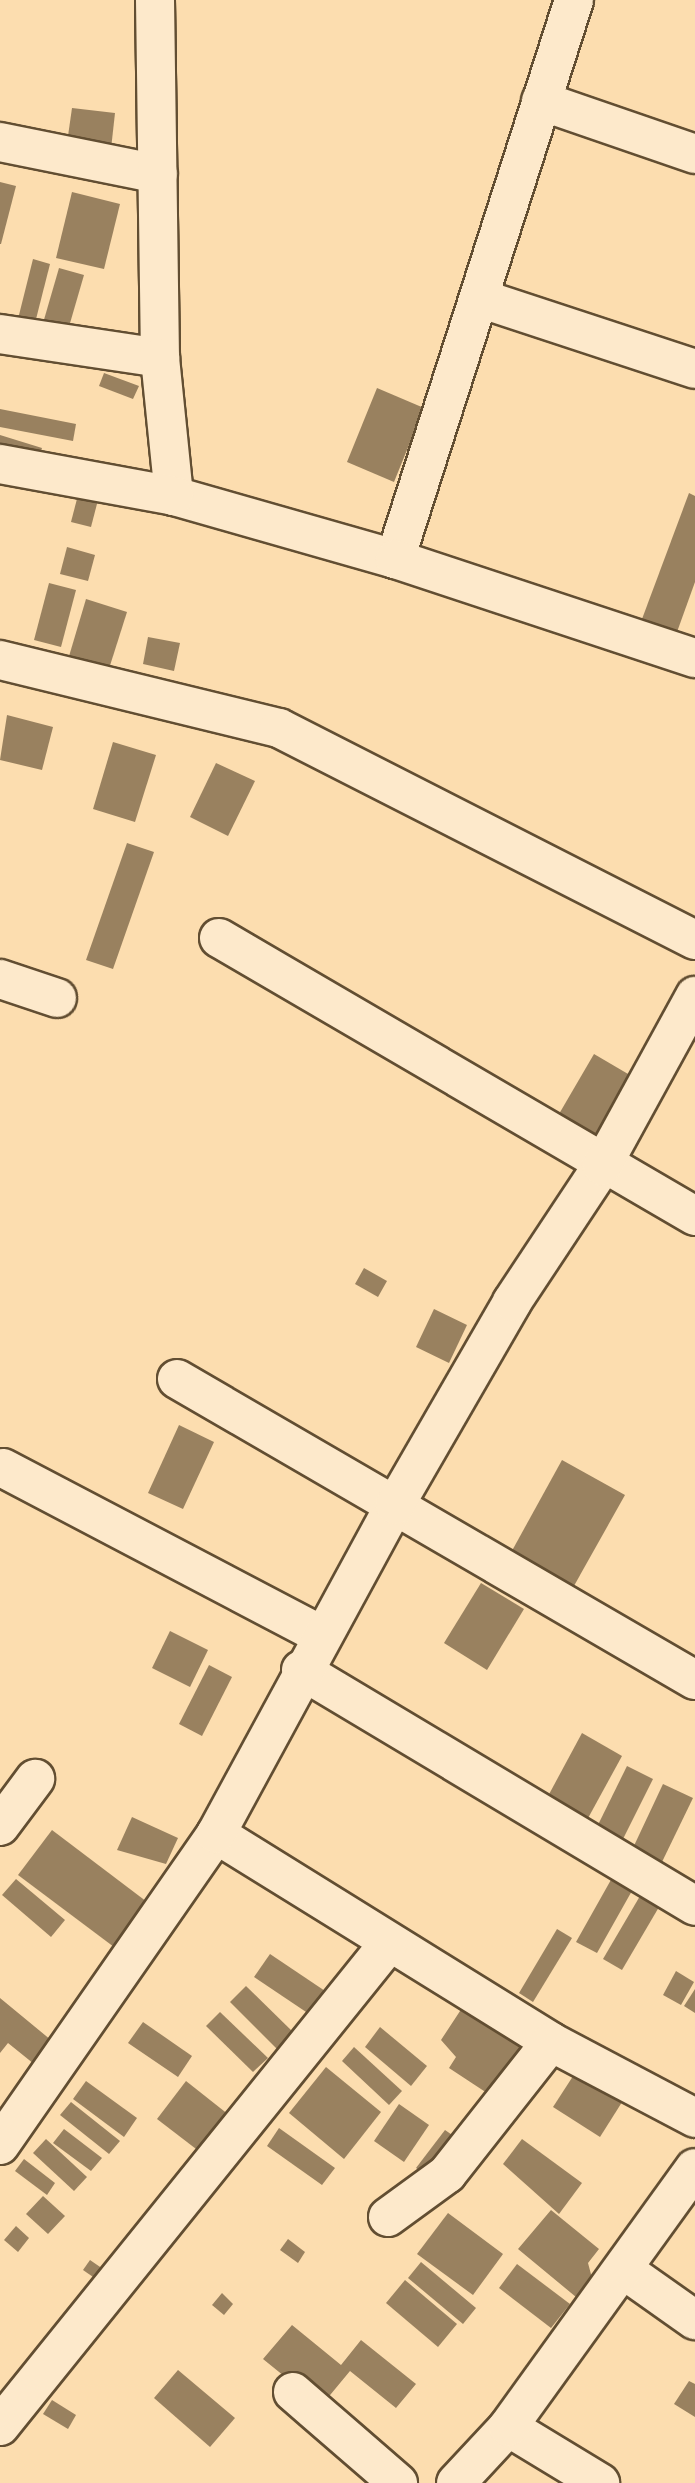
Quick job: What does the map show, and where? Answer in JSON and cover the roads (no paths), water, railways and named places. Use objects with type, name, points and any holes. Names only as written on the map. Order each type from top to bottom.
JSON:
[{"type":"street","points":[[155,0],[160,358],[174,496]]},
{"type":"street","points":[[395,559],[574,0]]},
{"type":"street","points":[[541,101],[695,154]]},
{"type":"street","points":[[0,142],[158,174]]},
{"type":"street","points":[[479,298],[695,369]]},
{"type":"street","points":[[0,334],[160,358]]},
{"type":"street","points":[[0,464],[174,496],[395,559],[695,658]]},
{"type":"street","points":[[0,660],[279,728],[695,940]]},
{"type":"street","points":[[219,938],[602,1166],[695,1216]]},
{"type":"street","points":[[0,978],[57,998]]},
{"type":"street","points":[[0,2145],[216,1834],[301,1670],[395,1505],[512,1303],[602,1166],[695,996]]},
{"type":"street","points":[[177,1379],[695,1680]]},
{"type":"street","points":[[3,1468],[321,1635]]},
{"type":"street","points":[[301,1670],[695,1906]]},
{"type":"street","points":[[0,1825],[35,1779]]},
{"type":"street","points":[[216,1834],[551,2042],[695,2118]]},
{"type":"street","points":[[0,2426],[389,1943]]},
{"type":"street","points":[[388,2217],[447,2174],[503,2110],[551,2042]]},
{"type":"street","points":[[456,2483],[508,2427],[624,2270],[695,2168]]},
{"type":"street","points":[[624,2270],[695,2320]]},
{"type":"street","points":[[293,2392],[398,2483]]},
{"type":"street","points":[[508,2427],[600,2483]]}]
